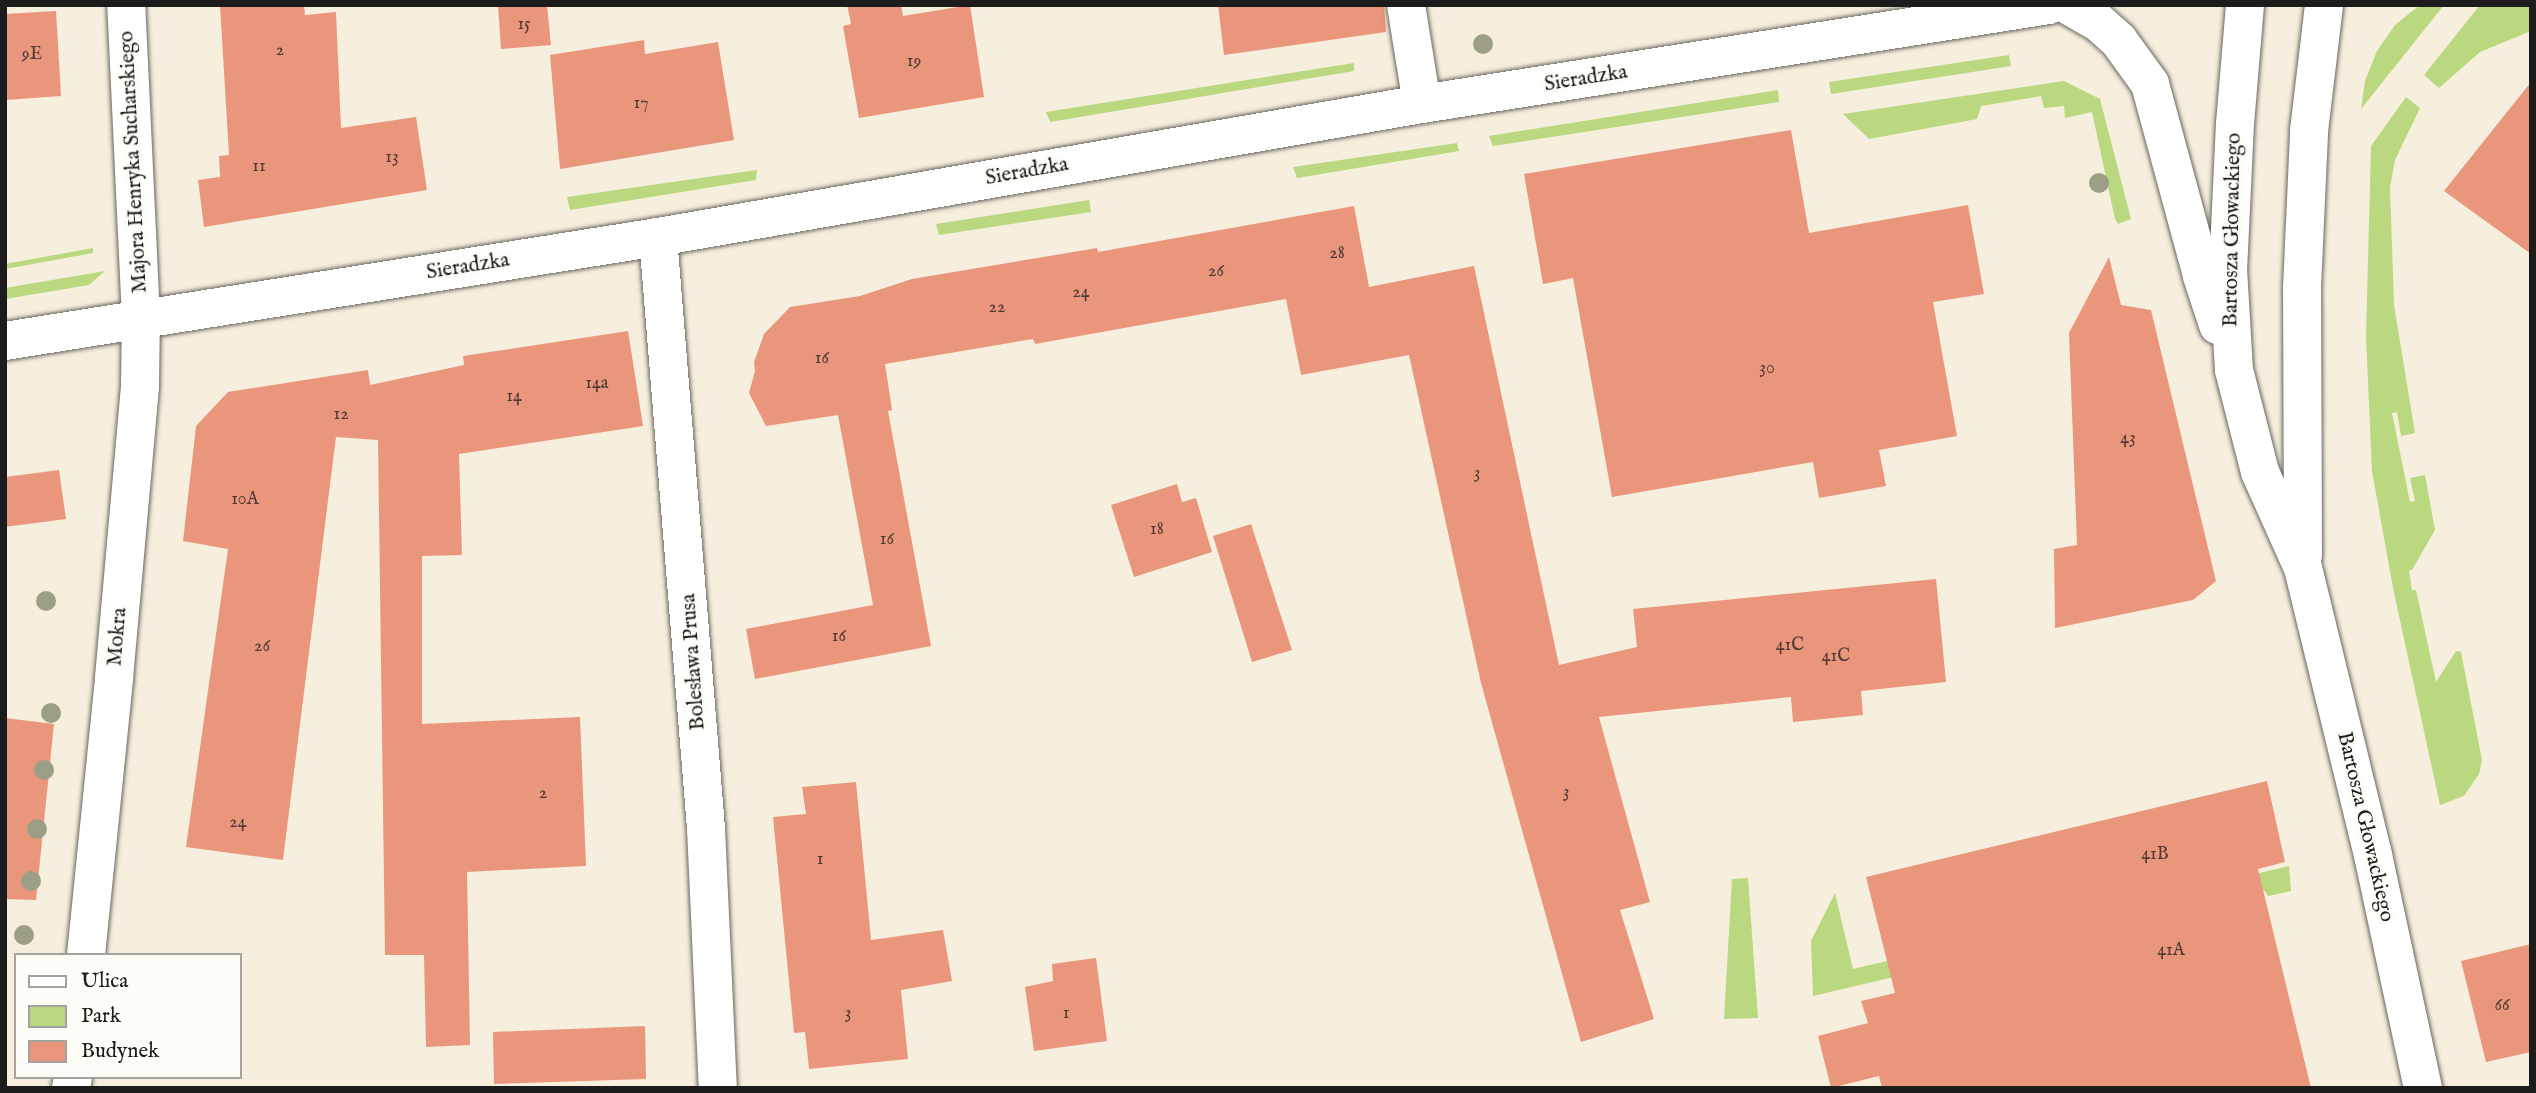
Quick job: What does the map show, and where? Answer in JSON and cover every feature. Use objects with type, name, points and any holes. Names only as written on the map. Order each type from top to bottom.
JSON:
[{"type":"street","name":"Majora Henryka Sucharskiego","points":[[126,5],[141,318]]},
{"type":"street","points":[[1406,5],[1422,104]]},
{"type":"street","name":"Sieradzka","points":[[5,341],[658,237],[1422,104],[2049,5]]},
{"type":"street","points":[[2068,5],[2098,22],[2119,41],[2150,84],[2202,276],[2234,370]]},
{"type":"street","name":"Bartosza Głowackiego","points":[[2245,5],[2235,123],[2228,269],[2234,370],[2260,472],[2303,568],[2373,855],[2423,1088]]},
{"type":"street","name":"Bartosza Głowackiego","points":[[2303,568],[2302,288],[2309,131],[2324,5]]},
{"type":"street","name":"Bolesława Prusa","points":[[658,237],[705,815],[718,1088]]},
{"type":"street","name":"Mokra","points":[[86,953],[126,550],[140,386],[141,318]]},
{"type":"green space","points":[[2420,5],[2444,5],[2361,109],[2365,81],[2377,51],[2395,25]]},
{"type":"green space","points":[[2480,5],[2531,5],[2531,31],[2480,52],[2439,88],[2424,75]]},
{"type":"green space","points":[[2009,55],[2011,66],[1831,94],[1829,82]]},
{"type":"green space","points":[[1354,63],[1354,71],[1050,122],[1046,112]]},
{"type":"green space","points":[[2064,81],[2100,99],[2131,219],[2118,224],[2115,219],[2092,112],[2065,118],[2064,106],[2044,108],[2041,96],[1981,106],[1977,119],[1869,139],[1843,114]]},
{"type":"green space","points":[[1778,90],[1779,102],[1493,146],[1489,136]]},
{"type":"green space","points":[[2406,97],[2420,108],[2395,160],[2390,187],[2394,305],[2415,433],[2401,436],[2397,412],[2392,413],[2410,502],[2415,501],[2410,478],[2425,475],[2435,530],[2412,570],[2409,570],[2412,590],[2416,590],[2436,682],[2456,651],[2461,652],[2482,760],[2479,774],[2464,796],[2440,805],[2393,588],[2372,471],[2366,337],[2371,146]]},
{"type":"green space","points":[[1457,143],[1459,151],[1297,178],[1293,167]]},
{"type":"green space","points":[[757,170],[756,180],[570,210],[567,197]]},
{"type":"green space","points":[[1089,200],[1091,212],[939,235],[936,224]]},
{"type":"green space","points":[[93,248],[93,253],[5,269],[5,264]]},
{"type":"green space","points":[[105,271],[89,285],[5,299],[5,288]]},
{"type":"green space","points":[[2289,866],[2291,891],[2268,896],[2264,890],[1813,996],[1811,941],[1835,893],[1853,969]]},
{"type":"green space","points":[[1748,878],[1758,1018],[1724,1019],[1732,879]]},
{"type":"building","points":[[220,5],[304,5],[305,15],[336,12],[341,128],[416,117],[427,190],[204,227],[198,180],[220,177],[219,156],[229,155]]},
{"type":"building","points":[[498,5],[547,5],[551,45],[501,49]]},
{"type":"building","points":[[847,5],[901,5],[903,16],[970,5],[984,97],[859,118],[843,26],[851,24]]},
{"type":"building","points":[[1218,5],[1384,5],[1386,32],[1224,55]]},
{"type":"building","points":[[56,11],[61,96],[5,100],[5,14]]},
{"type":"building","points":[[644,40],[645,54],[718,42],[734,140],[560,169],[550,55]]},
{"type":"building","points":[[2531,82],[2531,254],[2444,191]]},
{"type":"building","points":[[1791,130],[1809,233],[1968,205],[1984,294],[1933,302],[1957,436],[1879,450],[1886,486],[1819,498],[1813,462],[1612,497],[1573,278],[1543,284],[1524,174]]},
{"type":"building","points":[[1354,206],[1369,287],[1474,266],[1559,665],[1637,647],[1633,609],[1936,579],[1946,682],[1861,691],[1863,715],[1793,722],[1791,697],[1599,717],[1650,902],[1620,910],[1654,1019],[1581,1042],[1481,683],[1409,355],[1301,375],[1286,299],[1035,344],[1033,339],[885,364],[892,410],[888,411],[931,646],[755,679],[746,629],[873,605],[838,415],[766,426],[749,393],[755,371],[754,362],[764,334],[790,307],[860,296],[912,279],[1097,248],[1098,252]]},
{"type":"building","points":[[2109,257],[2121,305],[2151,310],[2216,581],[2193,600],[2055,628],[2054,549],[2077,545],[2069,333]]},
{"type":"building","points":[[628,331],[643,426],[459,454],[462,555],[422,556],[422,724],[580,717],[586,866],[467,872],[470,1045],[426,1047],[424,955],[385,955],[378,440],[336,437],[283,860],[186,847],[228,549],[183,541],[196,426],[228,392],[368,370],[370,385],[464,365],[463,356]]},
{"type":"building","points":[[59,470],[66,519],[5,527],[5,477]]},
{"type":"building","points":[[1177,484],[1182,502],[1196,498],[1212,552],[1134,577],[1111,505]]},
{"type":"building","points":[[1251,524],[1292,650],[1252,662],[1213,536]]},
{"type":"building","points":[[5,718],[54,724],[36,900],[5,899]]},
{"type":"building","points":[[2267,781],[2285,862],[2258,869],[2311,1088],[1882,1088],[1879,1076],[1831,1088],[1818,1036],[1868,1023],[1861,1001],[1895,993],[1866,877]]},
{"type":"building","points":[[856,782],[871,940],[943,930],[952,981],[901,990],[908,1059],[809,1069],[805,1032],[794,1033],[773,817],[806,814],[802,787]]},
{"type":"building","points":[[2531,944],[2531,1052],[2486,1062],[2461,961]]},
{"type":"building","points":[[1096,958],[1107,1041],[1034,1051],[1025,987],[1053,981],[1052,964]]},
{"type":"building","points":[[645,1026],[646,1079],[494,1084],[493,1032]]}]
